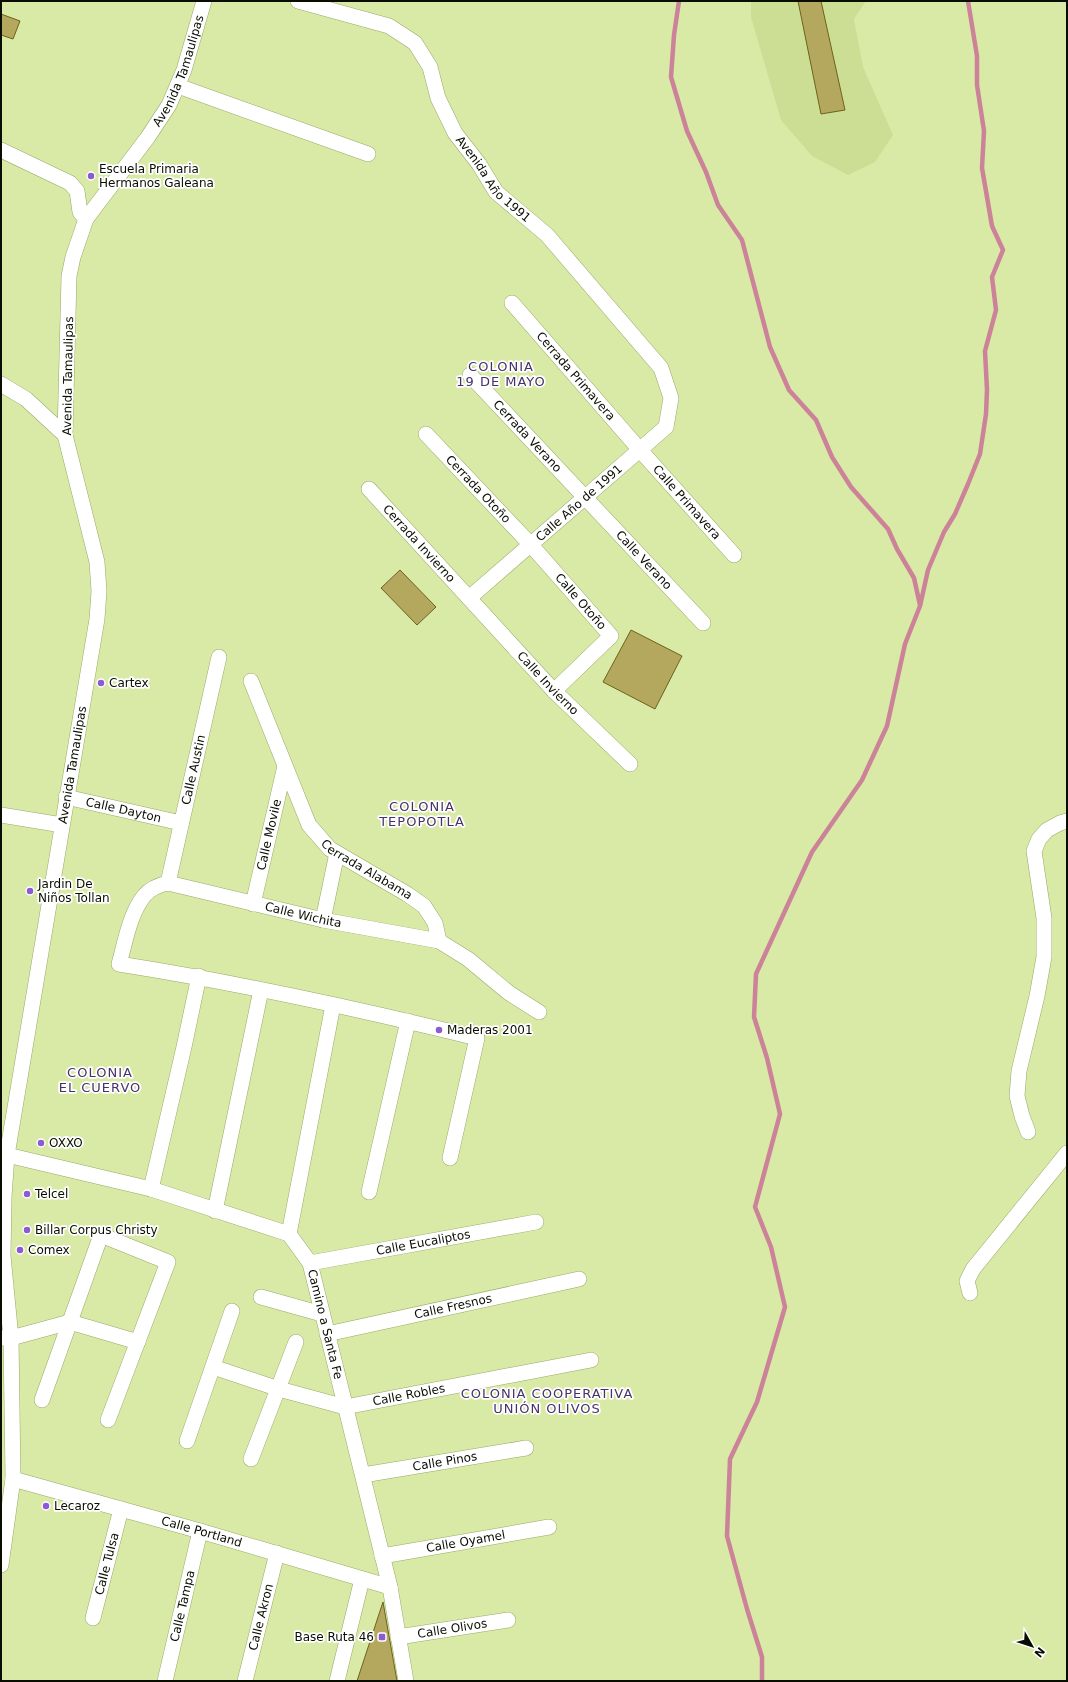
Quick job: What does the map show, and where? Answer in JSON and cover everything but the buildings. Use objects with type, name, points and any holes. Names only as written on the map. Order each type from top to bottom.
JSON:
[{"type":"street","name":"Avenida Tamaulipas","points":[[1,1565],[13,1479],[3,1256],[4,1197],[8,1156],[66,798],[97,619],[100,591],[97,562],[65,436],[69,276],[73,257],[86,219],[148,136],[169,105],[184,70],[204,1]]},
{"type":"street","name":"Avenida Año 1991","points":[[298,1],[389,26],[415,43],[430,67],[438,98],[455,133],[479,164],[496,192],[547,236],[662,368],[671,398]]},
{"type":"street","points":[[178,86],[368,154]]},
{"type":"street","points":[[1,150],[70,183],[78,191],[80,212],[86,219]]},
{"type":"street","name":"Cerrada Primavera","points":[[512,303],[640,450]]},
{"type":"street","name":"Cerrada Verano","points":[[470,375],[585,498]]},
{"type":"street","points":[[1,384],[26,398],[65,436]]},
{"type":"street","name":"Calle Año de 1991","points":[[469,598],[666,427],[671,398]]},
{"type":"street","name":"Cerrada Otoño","points":[[426,434],[531,545]]},
{"type":"street","name":"Calle Primavera","points":[[640,450],[734,555]]},
{"type":"street","name":"Cerrada Invierno","points":[[369,489],[469,598]]},
{"type":"street","name":"Calle Verano","points":[[585,498],[703,623]]},
{"type":"street","name":"Calle Otoño","points":[[531,545],[610,636],[554,691]]},
{"type":"street","name":"Calle Invierno","points":[[469,598],[554,691],[630,764]]},
{"type":"street","name":"Calle Austin","points":[[168,883],[219,657]]},
{"type":"street","name":"Cerrada Alabama","points":[[250,681],[308,825],[330,849],[407,894],[424,906],[435,923],[439,941]]},
{"type":"street","name":"Calle Movile","points":[[253,904],[285,766]]},
{"type":"street","name":"Calle Dayton","points":[[66,798],[181,823]]},
{"type":"street","points":[[1,815],[62,825]]},
{"type":"street","points":[[1028,1132],[1017,1096],[1019,1071],[1037,996],[1044,957],[1044,918],[1034,852],[1039,839],[1047,830],[1067,821]]},
{"type":"street","points":[[323,920],[337,853]]},
{"type":"street","points":[[168,883],[156,886],[144,895],[136,909],[119,964],[199,976],[408,1021],[477,1038],[450,1158]]},
{"type":"street","name":"Calle Wichita","points":[[168,883],[323,920],[439,941]]},
{"type":"street","points":[[439,941],[468,959],[510,993],[539,1012]]},
{"type":"street","points":[[151,1189],[199,976]]},
{"type":"street","points":[[216,1211],[261,990]]},
{"type":"street","points":[[8,1156],[151,1189],[289,1234],[333,1005]]},
{"type":"street","points":[[369,1192],[408,1021]]},
{"type":"street","points":[[970,1293],[967,1281],[973,1270],[1067,1153]]},
{"type":"street","name":"Calle Eucaliptos","points":[[310,1263],[536,1222]]},
{"type":"street","name":"Camino a Santa Fe","points":[[289,1234],[310,1263],[326,1334],[363,1475],[390,1587],[406,1681]]},
{"type":"street","points":[[42,1400],[101,1235],[168,1262],[108,1420]]},
{"type":"street","name":"Calle Fresnos","points":[[326,1334],[579,1279]]},
{"type":"street","points":[[261,1297],[322,1314]]},
{"type":"street","points":[[187,1441],[232,1310]]},
{"type":"street","points":[[6,1338],[70,1322],[138,1342]]},
{"type":"street","points":[[251,1459],[296,1342]]},
{"type":"street","name":"Calle Robles","points":[[345,1407],[591,1360]]},
{"type":"street","points":[[213,1367],[279,1389],[345,1407]]},
{"type":"street","name":"Calle Pinos","points":[[363,1475],[526,1448]]},
{"type":"street","name":"Calle Portland","points":[[13,1479],[277,1553],[390,1587]]},
{"type":"street","name":"Calle Tulsa","points":[[93,1618],[121,1509]]},
{"type":"street","name":"Calle Oyamel","points":[[382,1556],[549,1527]]},
{"type":"street","name":"Calle Tampa","points":[[165,1681],[200,1531]]},
{"type":"street","name":"Calle Akron","points":[[245,1681],[277,1553]]},
{"type":"street","points":[[337,1681],[362,1579]]},
{"type":"street","name":"Calle Olivos","points":[[398,1637],[508,1620]]},
{"type":"shaded area","points":[[751,1],[866,1],[854,19],[863,67],[893,135],[875,162],[848,175],[812,156],[781,120],[751,17]]},
{"type":"waterway","points":[[679,1],[674,35],[671,77],[687,131],[706,172],[718,205],[742,240],[770,347],[789,390],[816,420],[832,457],[851,487],[888,529],[897,549],[914,578],[920,605]]},
{"type":"waterway","points":[[762,1681],[762,1657],[727,1536],[730,1459],[757,1402],[785,1307],[771,1247],[755,1207],[780,1114],[767,1058],[754,1017],[756,974],[812,852],[862,780],[887,726],[905,644],[920,606],[928,570],[944,532],[955,514],[980,454],[986,414],[987,390],[985,351],[996,310],[992,277],[1003,250],[992,226],[982,168],[984,131],[977,85],[977,56],[968,1]]},
{"type":"place","name":"Escuela Primaria Hermanos Galeana","points":[[91,176]]},
{"type":"place","name":"Cartex","points":[[101,683]]},
{"type":"place","name":"Jardin De Niños Tollan","points":[[30,891]]},
{"type":"place","name":"Maderas 2001","points":[[439,1030]]},
{"type":"place","name":"OXXO","points":[[41,1143]]},
{"type":"place","name":"Telcel","points":[[27,1194]]},
{"type":"place","name":"Billar Corpus Christy","points":[[27,1230]]},
{"type":"place","name":"Comex","points":[[20,1250]]},
{"type":"place","name":"Lecaroz","points":[[46,1506]]},
{"type":"place","name":"Base Ruta 46","points":[[382,1637]]},
{"type":"district","name":"COLONIA 19 DE MAYO","points":[[501,374]]},
{"type":"district","name":"COLONIA TEPOPOTLA","points":[[422,814]]},
{"type":"district","name":"COLONIA EL CUERVO","points":[[100,1080]]},
{"type":"district","name":"COLONIA COOPERATIVA UNIÓN OLIVOS","points":[[547,1400]]}]
